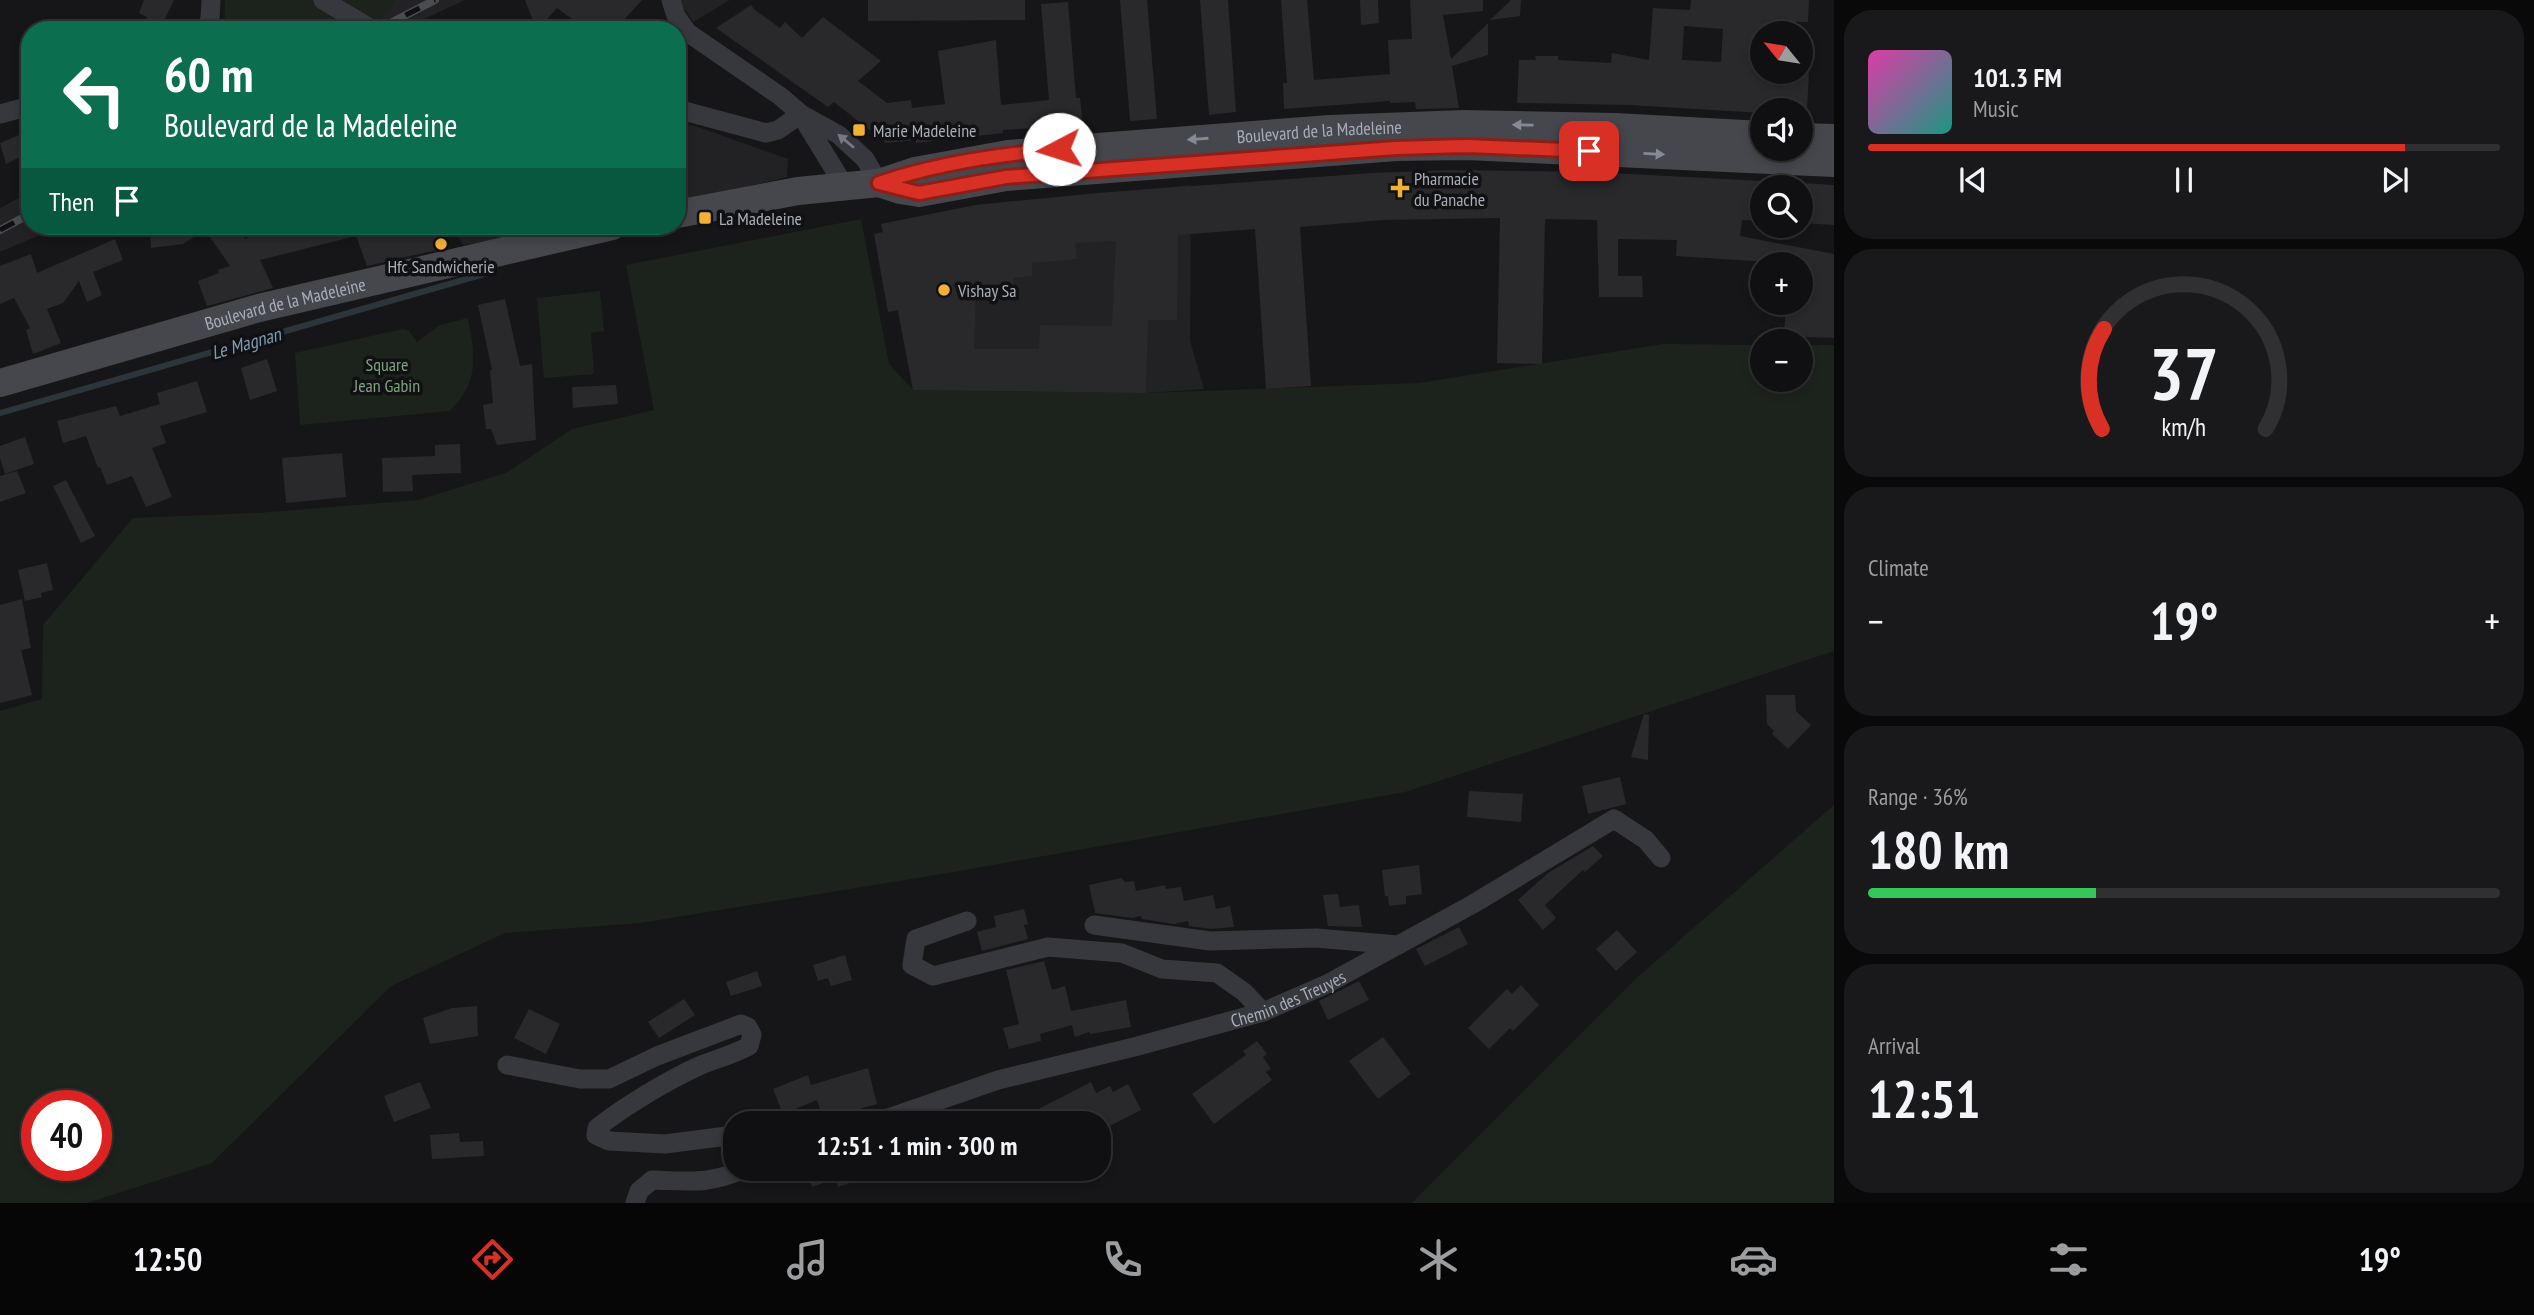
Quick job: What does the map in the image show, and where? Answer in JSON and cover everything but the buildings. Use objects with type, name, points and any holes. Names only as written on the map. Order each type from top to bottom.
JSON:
[{"type":"street","points":[[209,21],[211,0]]},
{"type":"street","points":[[323,0],[358,21]]},
{"type":"street","points":[[671,0],[679,21]]},
{"type":"street","points":[[686,31],[780,96],[801,114],[853,146],[879,183]]},
{"type":"street","points":[[0,114],[21,108]]},
{"type":"street","points":[[686,111],[766,133],[778,130],[801,114]]},
{"type":"street","points":[[801,114],[845,187]]},
{"type":"street","name":"Boulevard de la Madeleine","points":[[686,212],[785,193],[879,183],[915,171],[1008,154],[1382,125],[1615,127],[1750,134]]},
{"type":"street","points":[[1813,137],[1834,138]]},
{"type":"street","name":"Boulevard de la Madeleine","points":[[879,183],[919,193],[1006,177],[1455,146],[1834,163]]},
{"type":"street","name":"Boulevard de la Madeleine","points":[[0,383],[259,308],[573,235]]},
{"type":"street","name":"Chemin des Treuyes","points":[[909,1111],[998,1080],[1263,1012],[1327,984],[1399,945],[1614,819],[1646,840],[1661,858]]},
{"type":"street","points":[[967,921],[916,939],[912,965],[933,976],[1048,947],[1122,953],[1162,969],[1217,973],[1244,992],[1263,1012]]},
{"type":"street","points":[[1094,925],[1210,941],[1316,938],[1399,945]]},
{"type":"street","points":[[507,1065],[580,1079],[609,1079],[657,1056],[741,1024],[748,1027],[752,1035],[749,1046],[698,1067],[626,1107],[597,1128],[596,1135],[609,1141],[665,1144],[723,1137]]},
{"type":"street","points":[[635,1203],[639,1191],[652,1180],[703,1182],[723,1178]]},
{"type":"shaded area","points":[[394,0],[465,0],[420,21],[375,21],[382,17]]},
{"type":"shaded area","points":[[679,0],[730,0],[693,22]]},
{"type":"shaded area","points":[[686,124],[788,159],[787,177],[686,202]]},
{"type":"shaded area","name":"Vishay Sa","points":[[1191,185],[1190,341],[1204,389],[1146,393],[913,390],[881,224],[976,205]]},
{"type":"shaded area","points":[[21,197],[21,235],[40,235],[0,252],[0,208]]},
{"type":"shaded area","points":[[457,235],[520,235],[463,245]]},
{"type":"green space","points":[[225,0],[394,0],[382,17],[375,21],[224,21]]},
{"type":"green space","points":[[861,219],[889,364],[913,390],[1146,393],[1419,383],[1663,344],[1750,345],[1750,392],[1813,392],[1813,345],[1834,345],[1834,651],[1405,792],[948,873],[640,923],[505,933],[391,986],[212,1163],[87,1203],[0,1203],[0,711],[42,699],[43,625],[133,518],[258,513],[418,500],[506,473],[572,429],[654,410],[626,265]]},
{"type":"green space","points":[[600,291],[604,331],[591,333],[594,374],[544,378],[537,298]]},
{"type":"green space","name":"Square Jean Gabin","points":[[468,318],[473,368],[466,389],[450,411],[300,425],[295,353],[403,329],[409,331],[417,342],[440,325]]},
{"type":"green space","points":[[1834,805],[1834,1203],[1412,1203],[1640,975]]},
{"type":"waterway","name":"Le Magnan","points":[[0,413],[491,272]]},
{"type":"railway","points":[[394,21],[435,0]]},
{"type":"railway","points":[[0,230],[21,219]]},
{"type":"place","name":"Marie Madeleine","points":[[859,130]]},
{"type":"place","name":"Pharmacie du Panache","points":[[1400,188]]},
{"type":"place","name":"La Madeleine","points":[[705,218]]},
{"type":"place","name":"Hfc Sandwicherie","points":[[441,244]]},
{"type":"place","name":"Vishay Sa","points":[[944,290]]},
{"type":"route","points":[[1059,149],[961,161],[915,171],[879,183],[919,193],[1006,177],[1396,148],[1467,146],[1589,151]]}]
